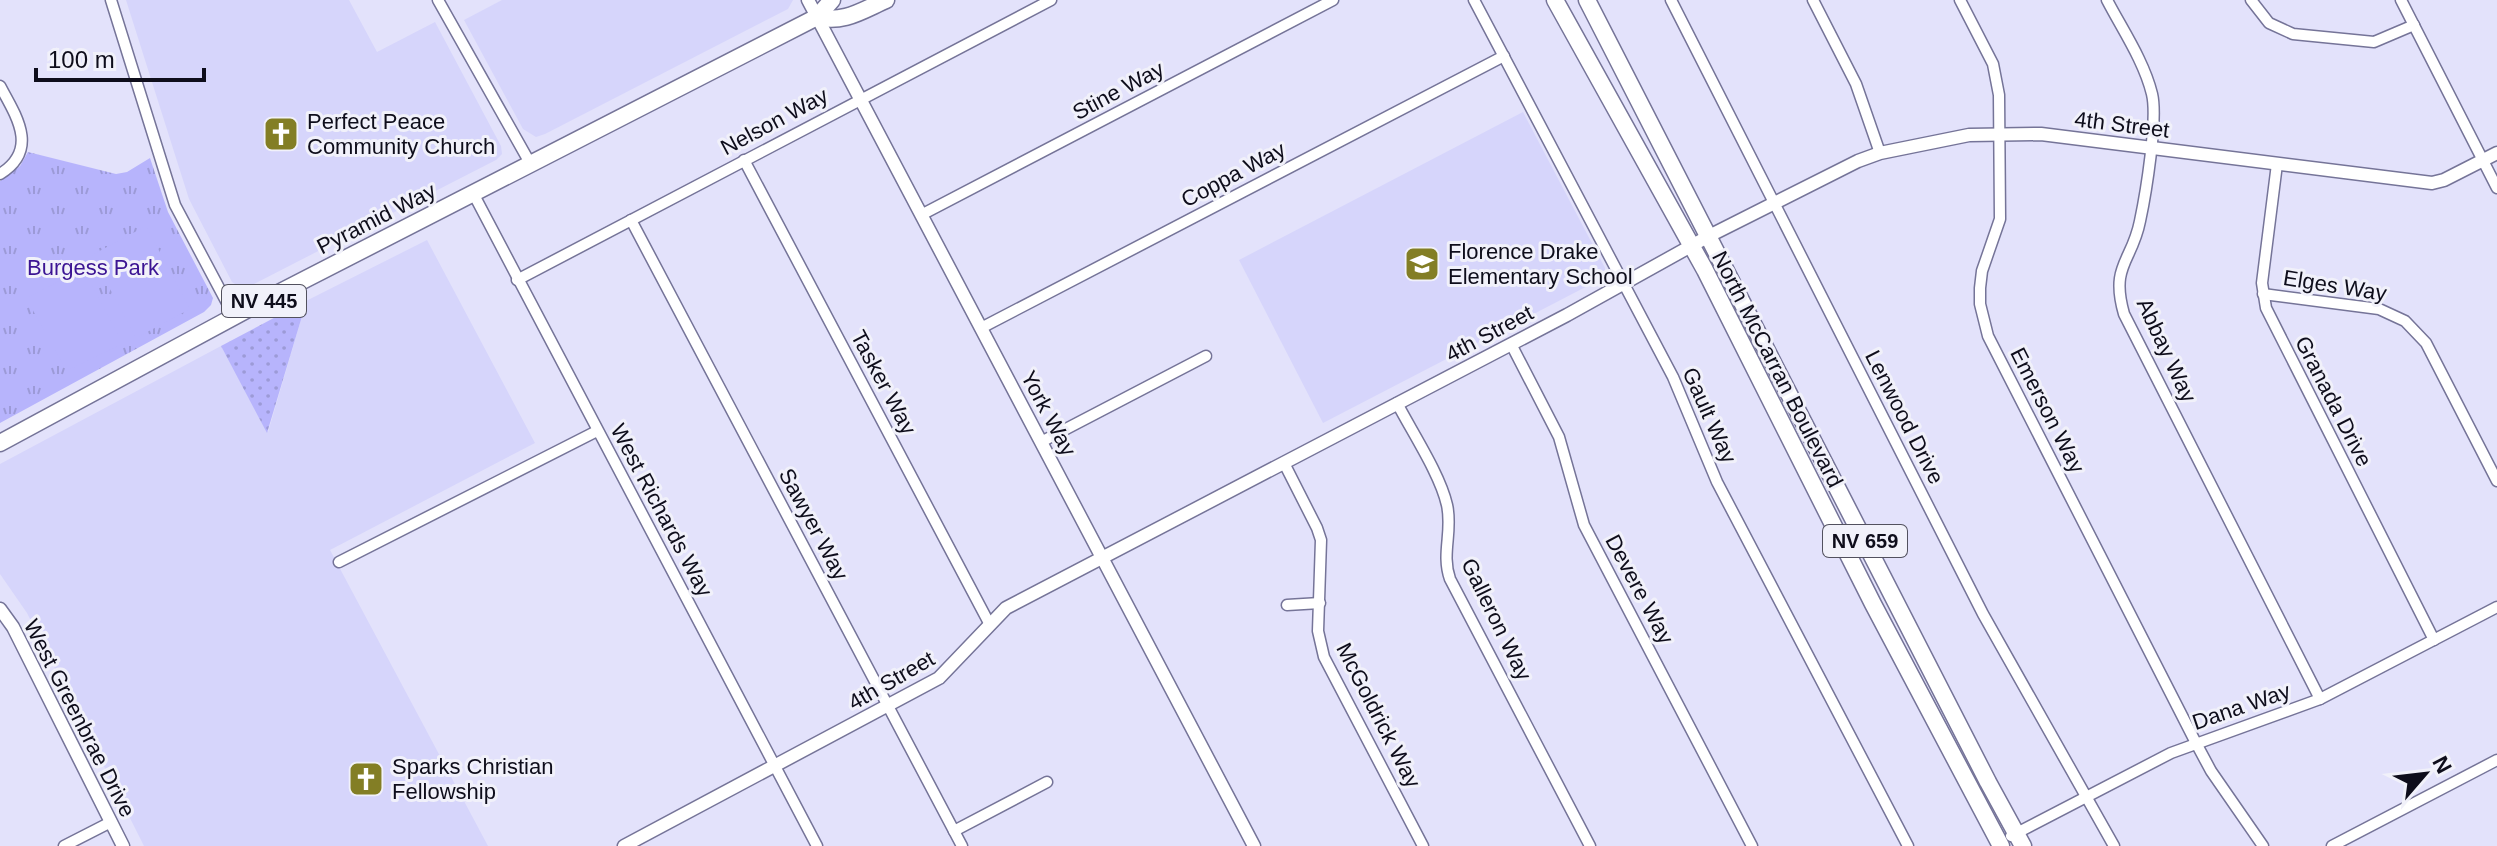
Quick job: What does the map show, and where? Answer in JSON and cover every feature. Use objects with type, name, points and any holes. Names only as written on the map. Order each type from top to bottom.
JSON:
[{"type":"main road","name":"Pyramid Way","points":[[0,443],[234,316],[817,17],[832,0]]},
{"type":"main road","name":"Pyramid Way","points":[[817,17],[832,21],[843,19],[886,0]]},
{"type":"main road","name":"North McCarran Boulevard","points":[[1555,0],[1691,246],[1916,688],[2000,844]]},
{"type":"main road","name":"North McCarran Boulevard","points":[[1587,0],[2019,840]]},
{"type":"street","points":[[111,0],[175,205],[234,316]]},
{"type":"street","points":[[438,0],[530,163]]},
{"type":"street","name":"York Way","points":[[808,0],[1254,846]]},
{"type":"street","name":"Nelson Way","points":[[517,280],[1051,0]]},
{"type":"street","name":"Stine Way","points":[[921,215],[1333,0]]},
{"type":"street","name":"Gault Way","points":[[1474,0],[1673,377],[1717,482],[1908,846]]},
{"type":"street","name":"Lenwood Drive","points":[[1671,0],[1983,614],[2114,846]]},
{"type":"street","points":[[1813,0],[1856,84],[1880,153]]},
{"type":"street","name":"Emerson Way","points":[[1960,0],[1993,64],[1997,79],[2002,203],[1997,235],[1982,271],[1980,304],[1988,336],[2196,743],[2263,846]]},
{"type":"street","name":"Abbay Way","points":[[2107,0],[2148,81],[2154,111],[2140,222],[2120,272],[2120,300],[2124,314],[2320,699]]},
{"type":"street","points":[[2251,0],[2269,23],[2293,34],[2374,42],[2414,25]]},
{"type":"street","points":[[2401,0],[2497,188]]},
{"type":"street","name":"Coppa Way","points":[[981,328],[1504,56]]},
{"type":"street","points":[[0,86],[19,121],[22,149],[15,163],[0,174]]},
{"type":"street","name":"4th Street","points":[[624,846],[939,678],[1006,608],[1511,344],[1709,236],[1858,161],[1938,140],[2000,133],[2041,134],[2432,183],[2497,153]]},
{"type":"street","name":"Tasker Way","points":[[744,160],[989,623]]},
{"type":"street","name":"Granada Drive","points":[[2277,164],[2263,294],[2271,320],[2434,640]]},
{"type":"street","name":"West Richards Way","points":[[473,193],[817,846]]},
{"type":"street","name":"Sawyer Way","points":[[631,220],[962,846]]},
{"type":"street","name":"Elges Way","points":[[2263,294],[2379,309],[2405,321],[2426,343],[2497,481]]},
{"type":"street","name":"Devere Way","points":[[1511,344],[1559,437],[1584,525],[1752,846]]},
{"type":"street","points":[[1041,442],[1206,356]]},
{"type":"street","name":"Galleron Way","points":[[1397,403],[1443,492],[1449,520],[1445,555],[1450,579],[1590,846]]},
{"type":"street","points":[[339,562],[597,431]]},
{"type":"street","name":"McGoldrick Way","points":[[1284,463],[1321,540],[1318,631],[1324,657],[1423,846]]},
{"type":"street","points":[[1287,605],[1320,603]]},
{"type":"street","name":"Dana Way","points":[[2000,844],[2019,840],[2086,795],[2196,743],[2320,699],[2497,607]]},
{"type":"street","name":"West Greenbrae Drive","points":[[0,609],[13,627],[123,846]]},
{"type":"street","points":[[2332,846],[2497,760]]},
{"type":"street","points":[[954,831],[1047,782]]},
{"type":"street","points":[[64,846],[111,822]]},
{"type":"shaded area","points":[[126,0],[349,0],[377,52],[435,22],[501,146],[502,154],[496,160],[241,288],[232,282],[189,199]]},
{"type":"shaded area","points":[[502,0],[793,0],[788,9],[536,137],[523,129],[464,20]]},
{"type":"shaded area","name":"Florence Drake Elementary School","points":[[1523,112],[1605,273],[1601,279],[1323,423],[1239,260]]},
{"type":"shaded area","points":[[427,240],[535,443],[330,550],[488,846],[144,846],[27,613],[0,574],[0,464],[221,346],[268,432],[303,313],[302,303]]},
{"type":"green space","name":"Burgess Park","points":[[28,152],[116,174],[127,172],[150,158],[168,212],[213,298],[204,312],[0,423],[0,181],[20,166]]},
{"type":"green space","points":[[146,226],[190,309],[136,338],[92,255]]},
{"type":"green space","points":[[83,269],[119,336],[119,342],[116,347],[68,370],[26,298]]},
{"type":"green space","points":[[302,303],[303,313],[267,433],[221,346]]},
{"type":"place","name":"Perfect Peace Community Church","points":[[281,134]]},
{"type":"place","name":"Florence Drake Elementary School","points":[[1422,264]]},
{"type":"place","name":"Sparks Christian Fellowship","points":[[366,779]]}]
